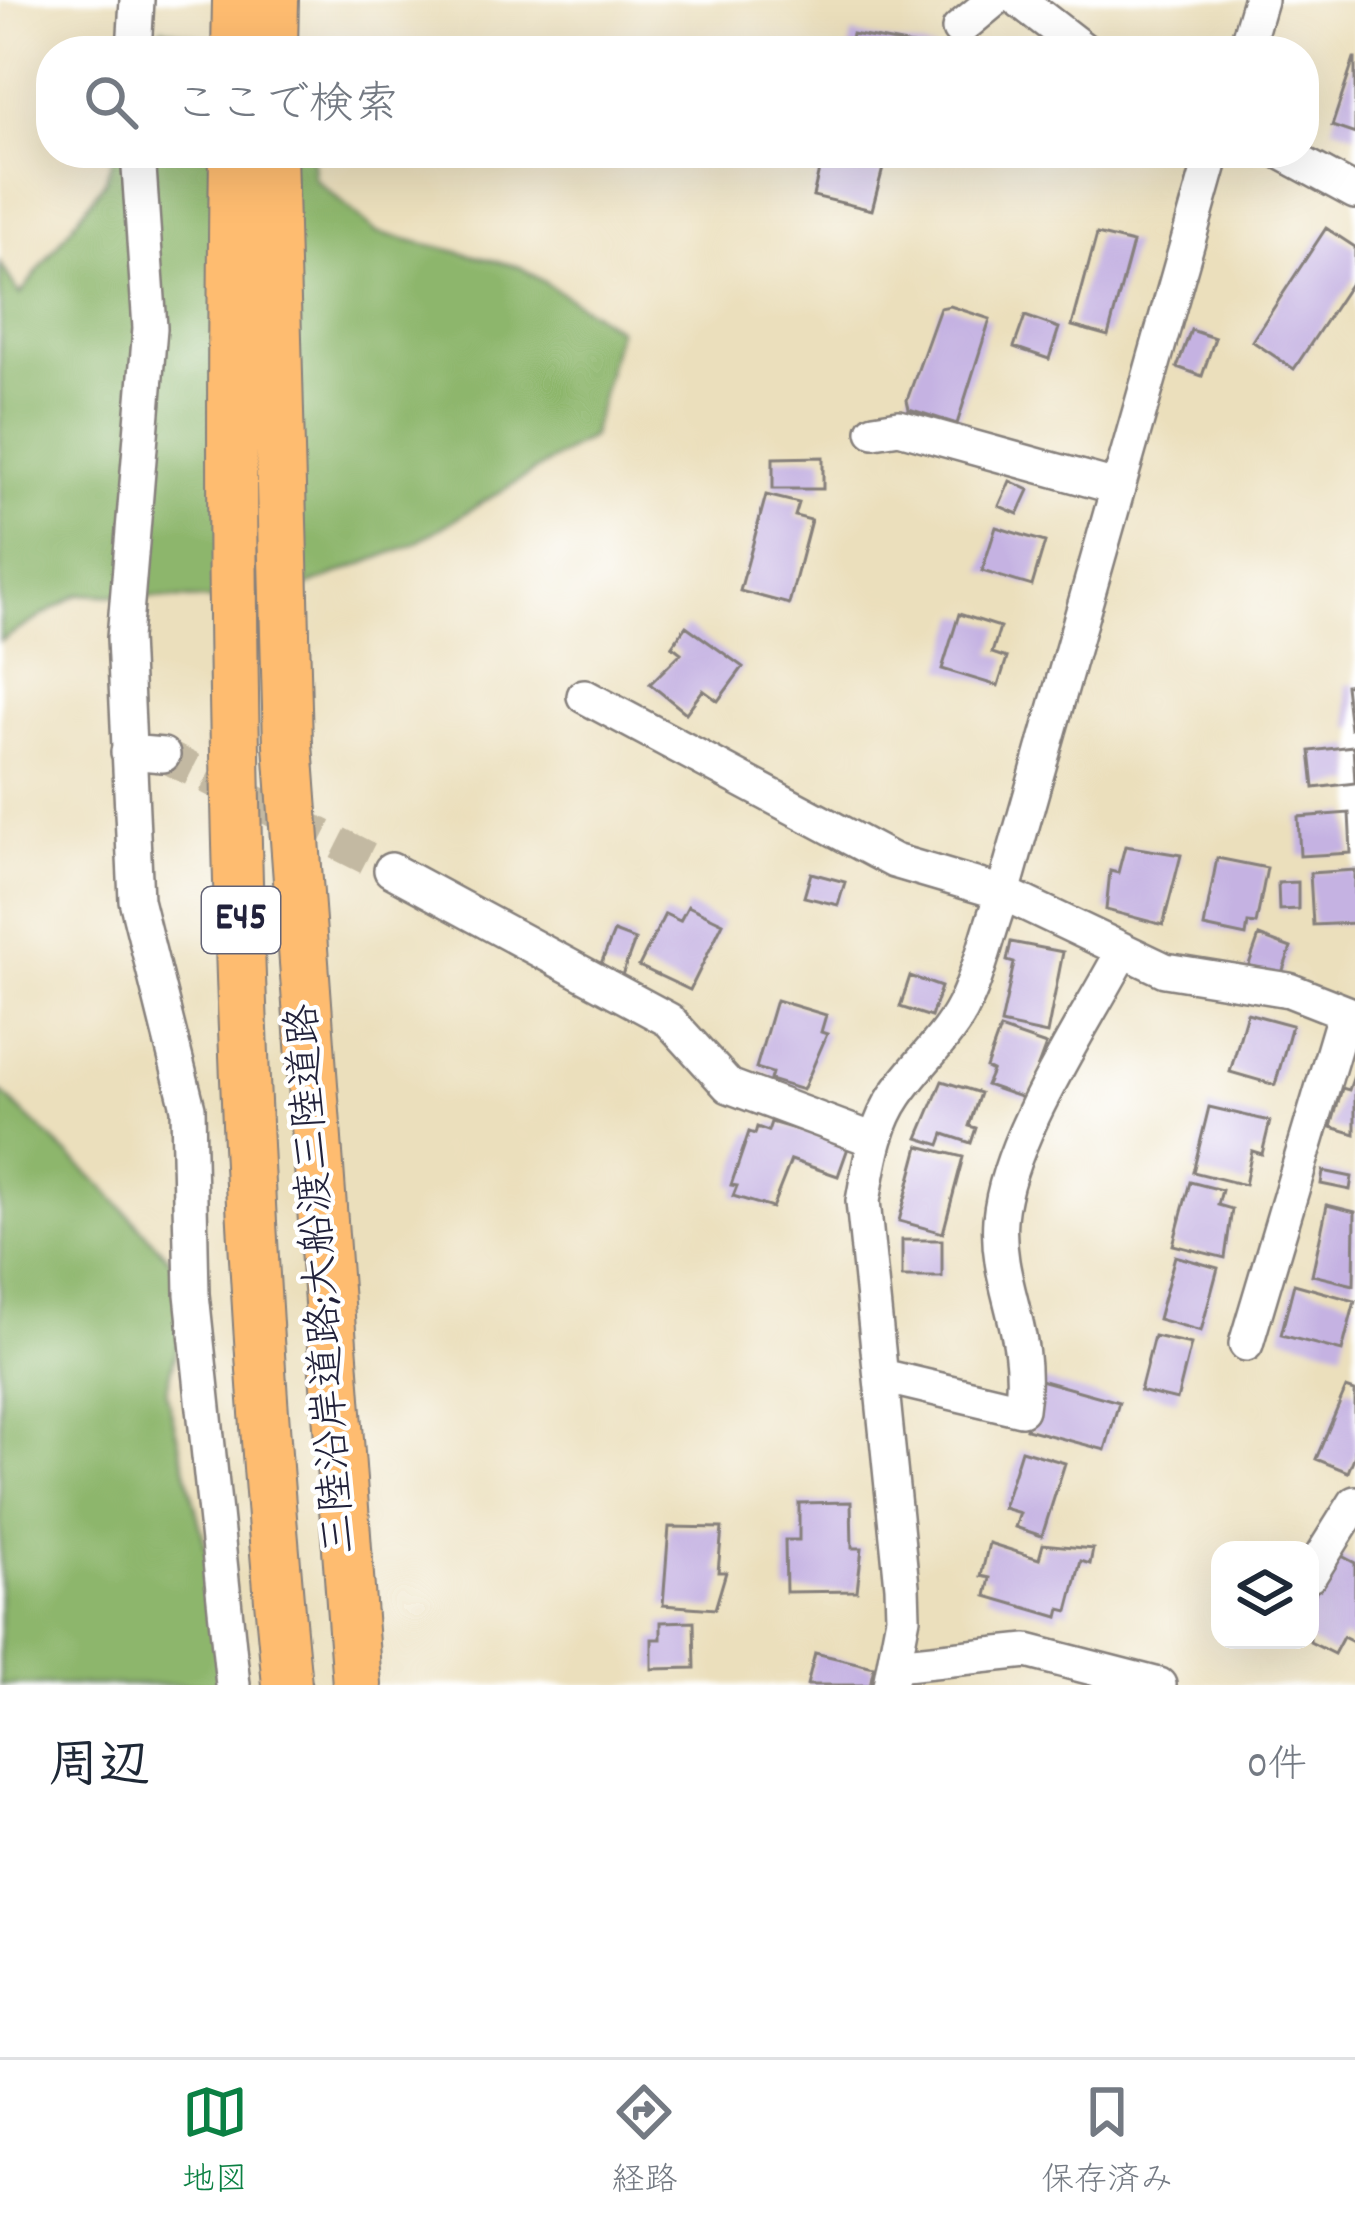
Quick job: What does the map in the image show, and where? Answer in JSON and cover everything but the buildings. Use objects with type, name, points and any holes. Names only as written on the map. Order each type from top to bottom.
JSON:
[{"type":"highway","points":[[236,36],[237,0]]},
{"type":"highway","points":[[273,36],[274,0]]},
{"type":"highway","name":"三陸沿岸道路;大船渡三陸道路","points":[[234,168],[232,494],[243,984],[270,1503],[287,1685]]},
{"type":"highway","name":"三陸沿岸道路;大船渡三陸道路","points":[[272,168],[288,744],[357,1685]]},
{"type":"street","points":[[135,36],[136,0]]},
{"type":"street","points":[[958,29],[994,0]]},
{"type":"street","points":[[1019,0],[1066,36]]},
{"type":"street","points":[[1249,36],[1260,0]]},
{"type":"street","points":[[139,168],[150,328],[124,638],[136,900],[188,1108],[192,1294],[233,1685]]},
{"type":"street","points":[[1159,1685],[1027,1652],[892,1675],[902,1586],[863,1201],[874,1140],[894,1097],[952,1026],[968,996],[980,948],[1003,893],[1210,168]]},
{"type":"street","points":[[1311,168],[1355,192]]},
{"type":"street","points":[[874,431],[899,427],[1116,487]]},
{"type":"street","points":[[584,697],[893,861],[1003,893],[1165,970],[1289,990],[1350,1014],[1246,1344]]},
{"type":"street","points":[[128,752],[163,755]]},
{"type":"street","points":[[391,869],[669,1020],[729,1085],[874,1140]]},
{"type":"street","points":[[882,1376],[1021,1409],[1027,1369],[1002,1260],[1006,1185],[1019,1148],[1123,951]]},
{"type":"street","points":[[1319,1561],[1355,1503]]},
{"type":"green space","points":[[162,28],[195,36],[159,36]]},
{"type":"green space","points":[[110,168],[313,168],[314,178],[376,232],[520,267],[618,329],[592,436],[414,544],[266,602],[79,594],[0,641],[0,263],[20,295],[104,183]]},
{"type":"green space","points":[[0,1091],[103,1187],[193,1285],[166,1392],[241,1685],[0,1685]]},
{"type":"tunnel","points":[[163,755],[391,870]]}]
